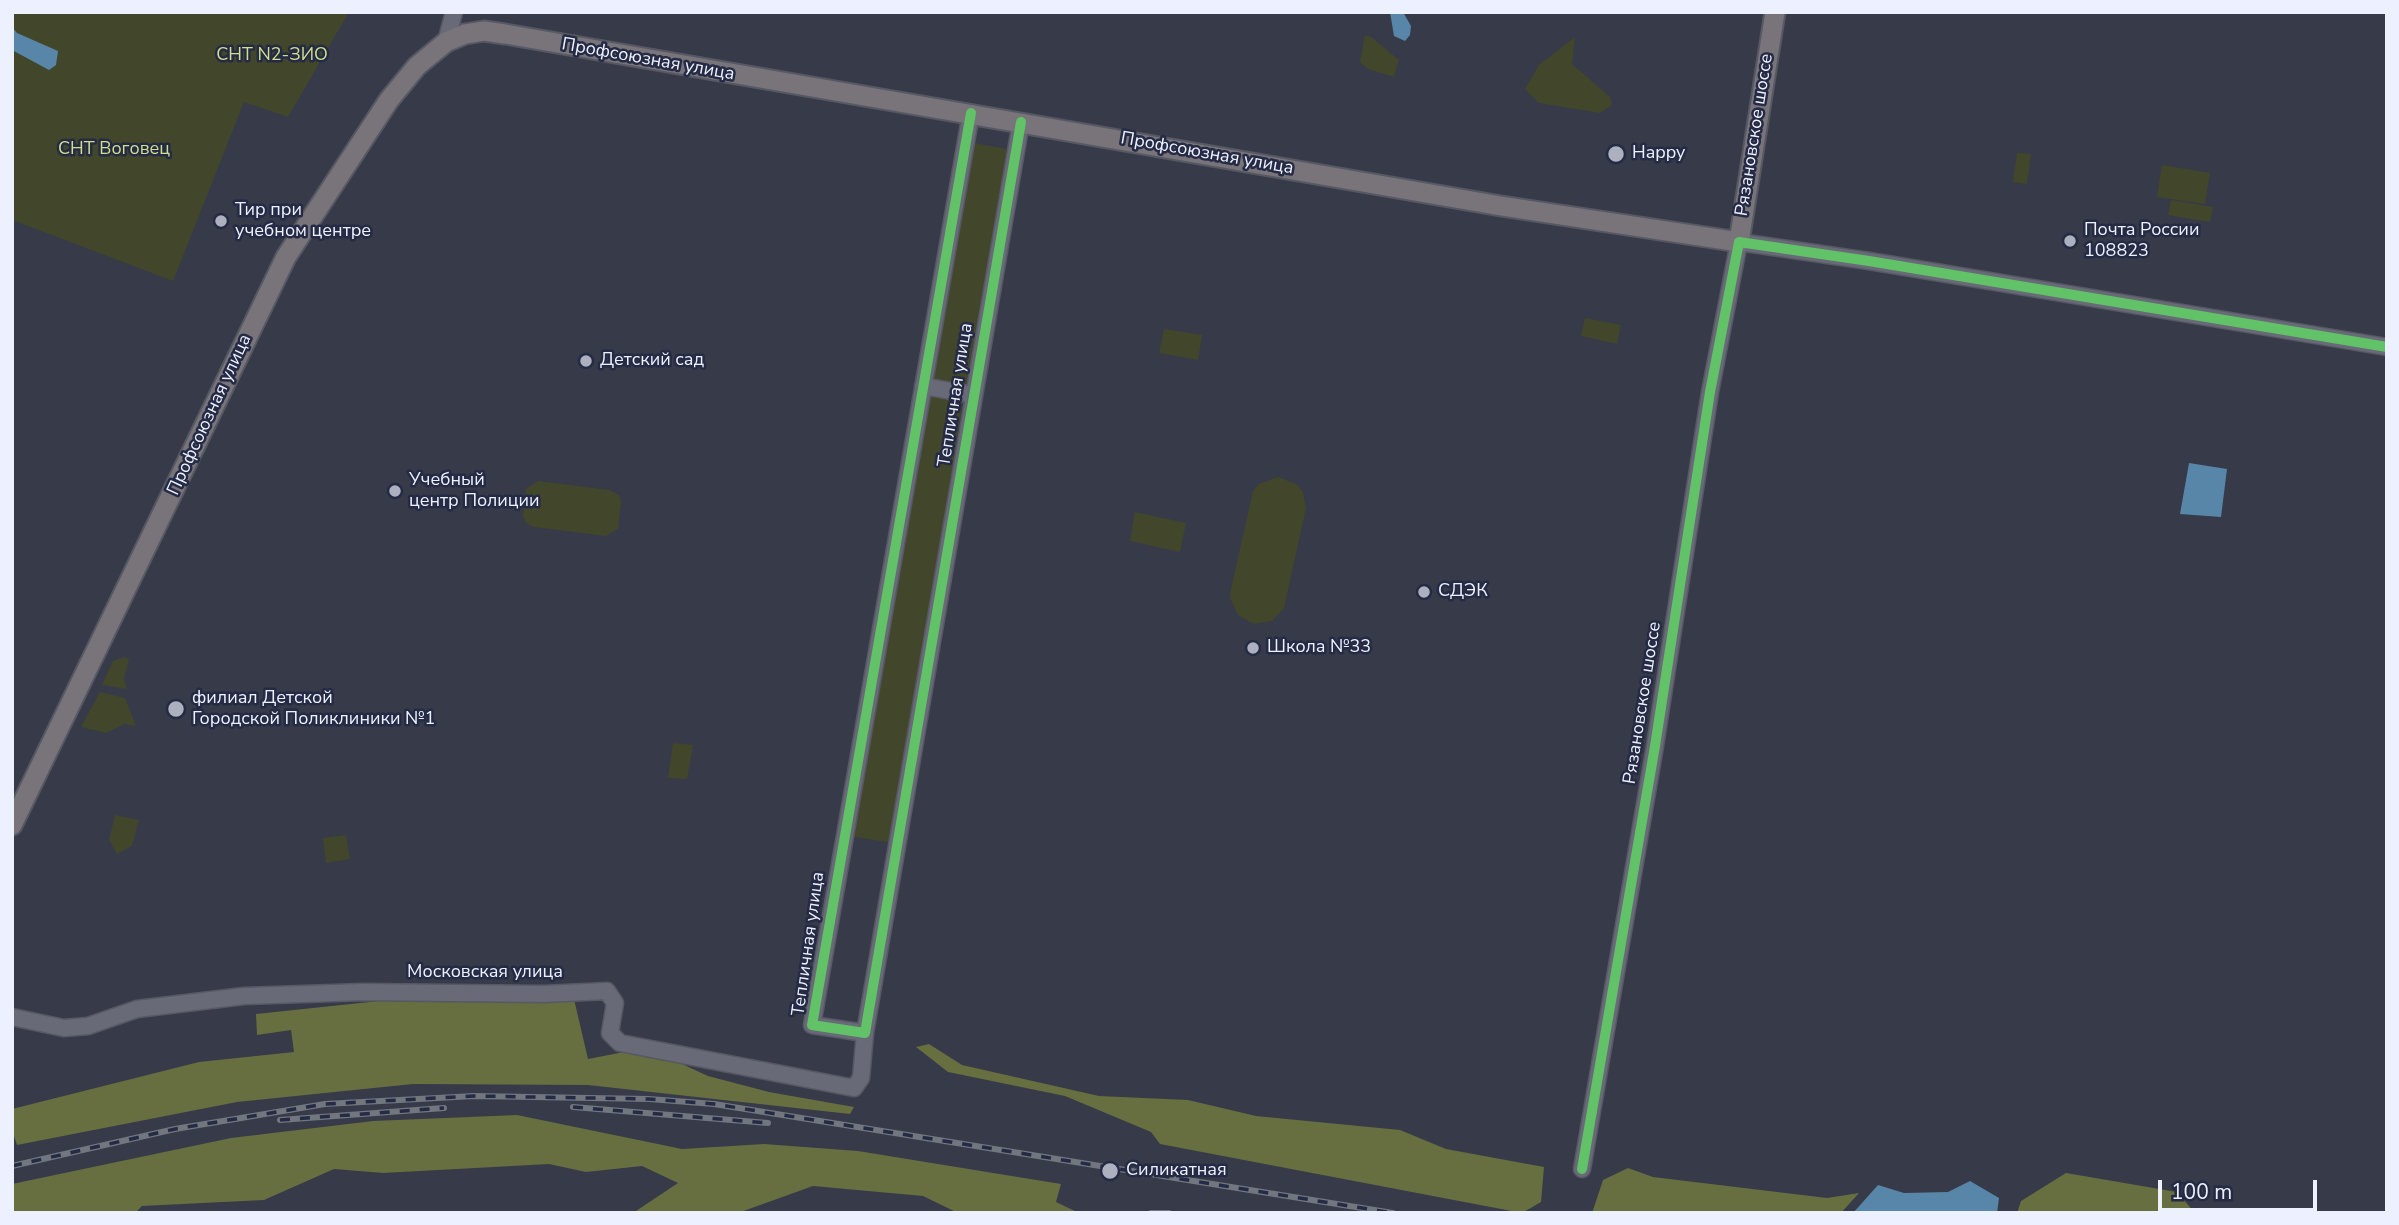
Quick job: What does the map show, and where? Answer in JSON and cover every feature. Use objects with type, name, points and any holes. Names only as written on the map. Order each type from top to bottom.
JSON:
[{"type":"main road","name":"Рязановское шоссе","points":[[1739,242],[1775,12]]},
{"type":"main road","name":"Профсоюзная улица","points":[[12,825],[286,257],[388,100],[417,66],[446,42],[465,34],[484,31],[505,34],[1501,206],[1739,242]]},
{"type":"street","points":[[446,42],[454,12]]},
{"type":"street","name":"Тепличная улица","points":[[971,113],[812,1025],[865,1033],[1021,122]]},
{"type":"street","points":[[1739,242],[2387,347]]},
{"type":"street","name":"Рязановское шоссе","points":[[1582,1169],[1655,746],[1710,392],[1739,242]]},
{"type":"street","points":[[923,386],[973,395]]},
{"type":"street","name":"Московская улица","points":[[12,1017],[64,1028],[88,1026],[137,1009],[244,996],[363,992],[544,994],[607,991],[613,996],[615,1003],[610,1033],[620,1044],[854,1088],[861,1078],[865,1033]]},
{"type":"green space","name":"СНТ Воговец","points":[[12,12],[349,12],[288,117],[244,102],[173,281],[12,220]]},
{"type":"green space","points":[[1365,35],[1399,60],[1394,77],[1368,69],[1360,62]]},
{"type":"green space","points":[[1575,37],[1572,64],[1610,97],[1612,105],[1600,113],[1539,103],[1525,89],[1539,65]]},
{"type":"green space","points":[[974,143],[1007,149],[968,385],[932,380]]},
{"type":"green space","points":[[2017,153],[2031,154],[2027,184],[2013,182]]},
{"type":"green space","points":[[2162,165],[2210,173],[2205,204],[2157,197]]},
{"type":"green space","points":[[2171,200],[2213,207],[2210,222],[2168,215]]},
{"type":"green space","points":[[1585,318],[1621,325],[1617,344],[1581,336]]},
{"type":"green space","points":[[1164,329],[1202,335],[1198,360],[1159,353]]},
{"type":"green space","points":[[929,396],[963,401],[892,843],[850,836]]},
{"type":"green space","points":[[1278,477],[1296,484],[1303,492],[1306,508],[1284,608],[1272,621],[1254,624],[1238,615],[1230,598],[1231,589],[1253,491],[1259,484]]},
{"type":"green space","points":[[538,481],[609,490],[619,495],[621,501],[618,529],[606,536],[534,527],[526,523],[523,516],[526,489]]},
{"type":"green space","points":[[1135,512],[1186,523],[1180,552],[1130,541]]},
{"type":"green space","points":[[124,657],[129,659],[124,678],[127,689],[102,685],[113,661]]},
{"type":"green space","points":[[100,692],[125,698],[136,726],[124,724],[106,733],[81,727]]},
{"type":"green space","points":[[673,743],[693,745],[687,779],[668,778]]},
{"type":"green space","points":[[115,815],[139,820],[132,846],[117,854],[109,840]]},
{"type":"green space","points":[[346,835],[350,859],[326,863],[323,838]]},
{"type":"green space","points":[[436,995],[574,999],[588,1059],[629,1051],[667,1057],[708,1076],[769,1092],[854,1107],[850,1114],[588,1085],[413,1084],[237,1102],[17,1145],[12,1130],[12,1109],[199,1062],[294,1052],[291,1030],[257,1035],[256,1014]]},
{"type":"green space","points":[[929,1044],[962,1065],[1099,1096],[1188,1100],[1256,1116],[1400,1130],[1446,1149],[1544,1167],[1541,1202],[1522,1213],[1160,1144],[1151,1132],[1065,1096],[948,1072],[916,1047]]},
{"type":"green space","points":[[517,1115],[682,1149],[764,1144],[858,1151],[1061,1184],[1056,1202],[1077,1212],[958,1213],[923,1196],[813,1186],[738,1213],[633,1213],[678,1183],[642,1166],[586,1172],[549,1164],[383,1173],[334,1169],[264,1200],[142,1206],[135,1213],[12,1213],[12,1184],[231,1138],[373,1121]]},
{"type":"green space","points":[[1628,1168],[1653,1177],[1827,1198],[1859,1193],[1841,1213],[1592,1213],[1603,1180]]},
{"type":"green space","points":[[2066,1173],[2177,1192],[2195,1213],[2017,1213],[2021,1201]]},
{"type":"water","points":[[1390,12],[1403,12],[1411,26],[1410,35],[1405,41],[1394,36]]},
{"type":"water","points":[[12,27],[17,33],[58,51],[56,65],[49,70],[12,50]]},
{"type":"water","points":[[2189,463],[2227,469],[2221,517],[2180,514]]},
{"type":"water","points":[[1970,1181],[1999,1198],[1997,1213],[1853,1213],[1878,1185],[1904,1193],[1948,1192]]},
{"type":"railway","points":[[12,1166],[175,1129],[325,1104],[474,1096],[649,1099],[714,1104],[1393,1213]]},
{"type":"railway","points":[[573,1107],[768,1123]]},
{"type":"railway","points":[[280,1120],[444,1108]]},
{"type":"railway","points":[[1151,1213],[1169,1213]]},
{"type":"cycle path","points":[[971,113],[812,1025],[865,1033],[1021,122]]},
{"type":"cycle path","points":[[1582,1169],[1655,746],[1710,392],[1739,242],[2387,347]]},
{"type":"place","name":"Happy","points":[[1616,154]]},
{"type":"place","name":"Тир при учебном центре","points":[[221,221]]},
{"type":"place","name":"Почта России 108823","points":[[2070,241]]},
{"type":"place","name":"Детский сад","points":[[586,361]]},
{"type":"place","name":"Учебный центр Полиции","points":[[395,491]]},
{"type":"place","name":"СДЭК","points":[[1424,592]]},
{"type":"place","name":"Школа №33","points":[[1253,648]]},
{"type":"place","name":"филиал Детской Городской Поликлиники №1","points":[[176,709]]},
{"type":"place","name":"Силикатная","points":[[1110,1171]]},
{"type":"park label","name":"СНТ N2-ЗИО","points":[[272,56]]}]
